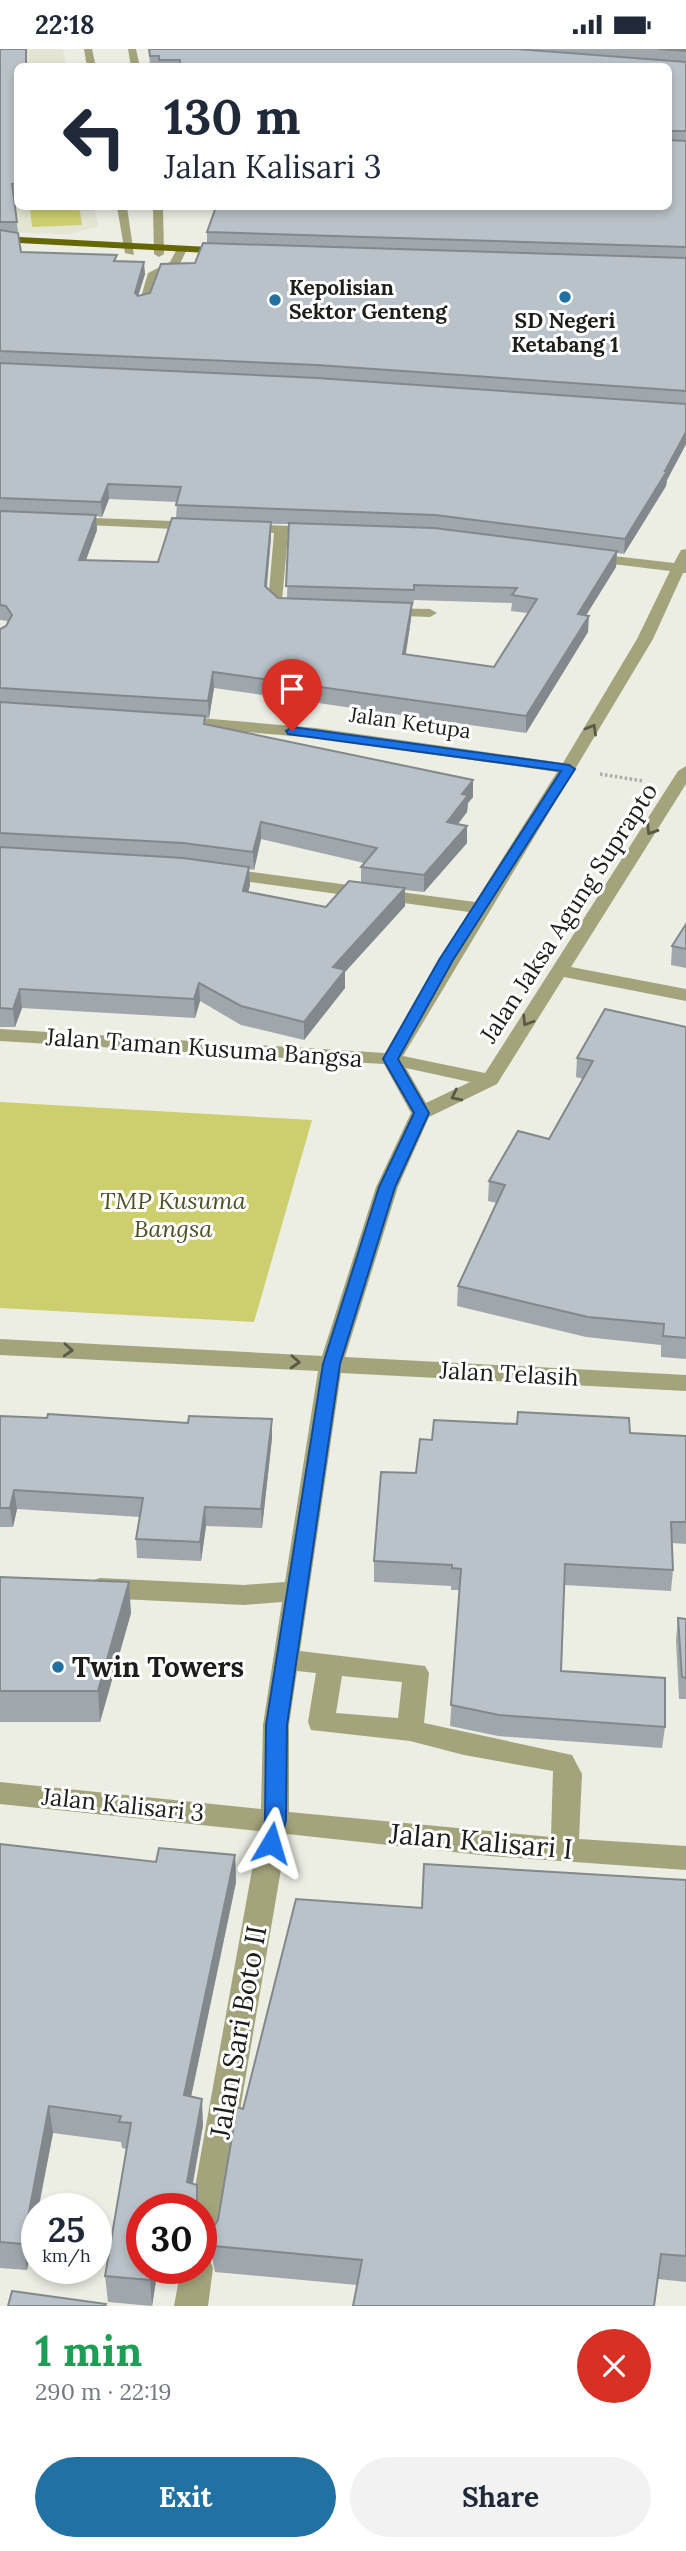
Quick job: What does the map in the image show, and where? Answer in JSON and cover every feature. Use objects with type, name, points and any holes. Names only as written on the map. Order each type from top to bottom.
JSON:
[{"type":"main road","points":[[0,239],[138,259]]},
{"type":"main road","points":[[0,248],[138,259],[159,249],[237,251]]},
{"type":"street","points":[[122,210],[138,259],[142,305]]},
{"type":"street","points":[[158,210],[159,249]]},
{"type":"street","points":[[138,259],[175,264],[179,249]]},
{"type":"street","points":[[60,521],[337,532]]},
{"type":"street","points":[[281,529],[275,602],[280,608],[307,609]]},
{"type":"street","points":[[421,1113],[391,1059],[446,960],[482,908],[569,769],[646,636],[683,563],[572,555]]},
{"type":"street","points":[[362,611],[430,613]]},
{"type":"street","name":"Jalan Ketupa","points":[[157,720],[316,733],[569,769]]},
{"type":"street","name":"Jalan Jaksa Agung Suprapto","points":[[490,1080],[684,782]]},
{"type":"street","points":[[198,870],[482,908]]},
{"type":"street","points":[[559,971],[635,983],[686,995]]},
{"type":"street","name":"Jalan Taman Kusuma Bangsa","points":[[0,1035],[391,1059],[490,1080]]},
{"type":"street","points":[[275,1820],[276,1725],[331,1364],[387,1187],[421,1113],[490,1080]]},
{"type":"street","points":[[0,1347],[331,1364]]},
{"type":"street","name":"Jalan Telasih","points":[[331,1364],[686,1383]]},
{"type":"street","points":[[81,1587],[244,1595],[297,1591]]},
{"type":"street","points":[[287,1660],[416,1673],[410,1730]]},
{"type":"street","points":[[330,1665],[321,1723],[410,1730],[464,1744],[562,1763],[568,1774],[564,1849]]},
{"type":"street","name":"Jalan Kalisari 3","points":[[0,1793],[275,1820]]},
{"type":"street","name":"Jalan Kalisari I","points":[[275,1820],[564,1849],[686,1858]]},
{"type":"street","name":"Jalan Sari Boto II","points":[[210,2193],[275,1820]]},
{"type":"street","points":[[191,2306],[194,2284]]},
{"type":"path","points":[[569,769],[684,782]]},
{"type":"shaded area","points":[[0,49],[63,49],[65,63],[14,63],[14,210],[95,210],[98,226],[70,234],[0,232]]},
{"type":"green space","points":[[30,210],[80,210],[82,225],[32,227]]},
{"type":"green space","name":"TMP Kusuma Bangsa","points":[[0,1102],[312,1120],[254,1322],[0,1308]]},
{"type":"building","points":[[0,49],[26,49],[26,63],[14,63],[12,184],[17,222],[0,222]]},
{"type":"building","points":[[149,49],[517,49],[686,62],[686,131],[672,131],[672,63],[180,63],[180,60],[159,60],[159,56],[150,56]]},
{"type":"building","points":[[672,140],[686,141],[686,247],[207,232],[215,210],[672,210]]},
{"type":"building","points":[[0,230],[18,233],[21,252],[117,255],[114,261],[144,262],[135,293],[138,296],[150,293],[161,264],[195,263],[203,243],[686,258],[686,391],[317,365],[0,351]]},
{"type":"building","points":[[0,363],[317,378],[686,404],[686,432],[667,471],[625,539],[435,515],[176,505],[181,487],[108,484],[101,502],[0,498]]},
{"type":"building","points":[[0,511],[96,515],[79,560],[158,562],[172,518],[271,522],[265,586],[278,598],[412,603],[403,654],[494,667],[537,599],[512,595],[517,588],[414,585],[414,590],[286,586],[289,523],[434,528],[617,551],[578,614],[589,616],[526,716],[213,672],[208,701],[0,688],[0,629],[6,626],[12,615],[6,606],[0,605]]},
{"type":"building","points":[[0,702],[205,716],[204,724],[473,780],[462,794],[468,795],[447,822],[467,826],[424,875],[361,867],[377,848],[261,822],[253,852],[183,843],[0,833]]},
{"type":"building","points":[[0,847],[183,858],[249,867],[243,891],[326,907],[349,881],[405,888],[333,967],[345,970],[304,1022],[241,1006],[199,983],[194,999],[20,989],[13,1009],[0,1008]]},
{"type":"building","points":[[686,924],[686,949],[672,946]]},
{"type":"building","points":[[605,1009],[686,1027],[686,1338],[663,1336],[664,1324],[588,1317],[458,1286],[505,1185],[489,1181],[518,1131],[549,1139],[593,1061],[577,1058]]},
{"type":"building","points":[[518,1412],[629,1418],[630,1433],[686,1436],[686,1522],[671,1522],[673,1570],[565,1564],[561,1671],[665,1678],[665,1727],[499,1715],[451,1705],[461,1569],[452,1568],[452,1565],[374,1561],[381,1472],[416,1473],[420,1439],[432,1440],[434,1420],[517,1424]]},
{"type":"building","points":[[48,1414],[188,1423],[189,1416],[272,1419],[261,1509],[205,1507],[200,1542],[136,1539],[143,1498],[14,1490],[10,1508],[0,1508],[0,1416],[47,1418]]},
{"type":"building","name":"Twin Towers","points":[[0,1577],[129,1582],[98,1691],[0,1691]]},
{"type":"building","points":[[678,1618],[686,1619],[686,1678],[682,1677]]},
{"type":"building","points":[[0,1844],[156,1862],[159,1848],[235,1855],[184,2095],[202,2099],[187,2182],[197,2185],[197,2193],[126,2193],[126,2278],[112,2277],[112,2235],[131,2123],[119,2122],[121,2116],[49,2106],[33,2193],[21,2193],[21,2244],[0,2242]]},
{"type":"building","points":[[424,1864],[686,1880],[686,2256],[661,2254],[654,2306],[353,2306],[362,2260],[217,2246],[217,2222],[237,2107],[243,2109],[296,1899],[422,1908]]},
{"type":"building","points":[[12,2291],[106,2304],[8,2306]]},
{"type":"place","name":"SD Negeri Ketabang 1","points":[[565,297]]},
{"type":"place","name":"Kepolisian Sektor Genteng","points":[[275,300]]},
{"type":"place","name":"Twin Towers","points":[[58,1667]]},
{"type":"route","points":[[271,1843],[275,1820],[276,1725],[331,1364],[387,1187],[421,1113],[391,1059],[446,960],[482,908],[569,769],[292,731]]}]
